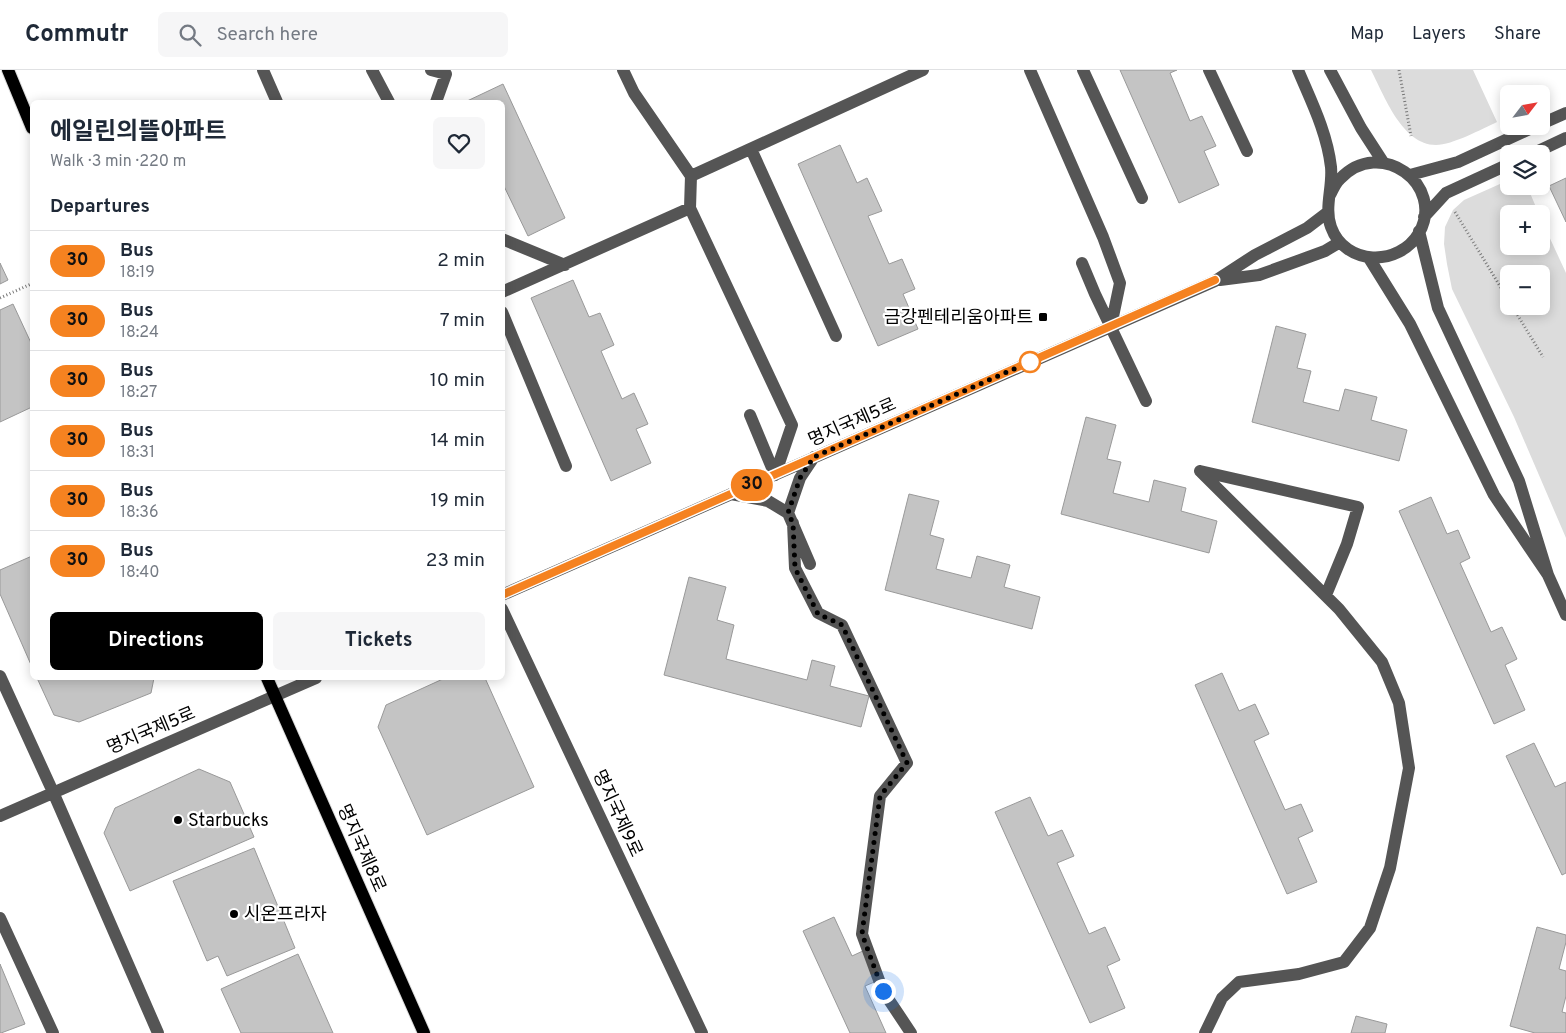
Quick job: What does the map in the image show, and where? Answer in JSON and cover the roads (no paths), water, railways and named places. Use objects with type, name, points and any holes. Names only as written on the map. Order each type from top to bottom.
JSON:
[{"type":"main road","points":[[8,70],[30,123]]},
{"type":"main road","name":"명지국제8로","points":[[268,680],[424,1033]]},
{"type":"street","points":[[263,70],[276,100]]},
{"type":"street","points":[[372,70],[387,100]]},
{"type":"street","points":[[431,70],[446,74],[437,100]]},
{"type":"street","points":[[623,70],[634,93],[691,176],[690,208],[792,425],[775,475]]},
{"type":"street","points":[[691,176],[923,70]]},
{"type":"street","points":[[1030,70],[1103,237],[1120,283],[1111,326]]},
{"type":"street","points":[[1083,70],[1142,198]]},
{"type":"street","points":[[1209,70],[1247,152]]},
{"type":"street","points":[[1298,70],[1322,125],[1330,167],[1328,212],[1331,228],[1340,242],[1354,253],[1369,258],[1384,258],[1399,253],[1411,244],[1419,232],[1424,217],[1424,202],[1419,188],[1410,176],[1397,167],[1383,162],[1366,163],[1350,169],[1338,180],[1330,195]]},
{"type":"street","points":[[1330,70],[1361,128],[1383,162]]},
{"type":"street","points":[[1550,120],[1566,113]]},
{"type":"street","points":[[1410,176],[1458,162],[1516,135]]},
{"type":"street","points":[[1550,146],[1566,138]]},
{"type":"street","points":[[751,149],[836,336]]},
{"type":"street","points":[[1424,217],[1446,193],[1500,168]]},
{"type":"street","points":[[505,291],[690,208]]},
{"type":"street","points":[[1215,280],[1255,255],[1307,228],[1328,212]]},
{"type":"street","points":[[1419,232],[1438,308],[1519,481],[1548,575],[1566,615]]},
{"type":"street","points":[[505,240],[564,265]]},
{"type":"street","points":[[1215,280],[1259,274],[1324,250],[1340,242]]},
{"type":"street","points":[[1369,258],[1410,324],[1494,495],[1548,575]]},
{"type":"street","points":[[1082,263],[1146,401]]},
{"type":"street","name":"명지국제5로","points":[[505,594],[1215,280]]},
{"type":"street","points":[[505,319],[566,466]]},
{"type":"street","points":[[750,415],[775,475]]},
{"type":"street","points":[[814,457],[800,478],[791,518],[795,568],[818,614],[842,625],[907,763],[880,796],[862,934],[883,991],[911,1033]]},
{"type":"street","points":[[1204,1033],[1222,998],[1240,982],[1299,974],[1344,962],[1370,928],[1390,868],[1409,768],[1399,703],[1382,662],[1326,595],[1200,471],[1358,507],[1347,544],[1326,595]]},
{"type":"street","points":[[731,494],[768,501],[791,518],[810,564]]},
{"type":"street","name":"명지국제9로","points":[[505,615],[702,1033]]},
{"type":"street","points":[[0,676],[53,792],[158,1033]]},
{"type":"street","name":"명지국제5로","points":[[0,816],[311,680]]},
{"type":"street","points":[[0,918],[52,1033]]},
{"type":"place","name":"금강펜테리움아파트","points":[[1043,317]]},
{"type":"place","name":"Starbucks","points":[[178,820]]},
{"type":"place","name":"시온프라자","points":[[234,914]]}]
